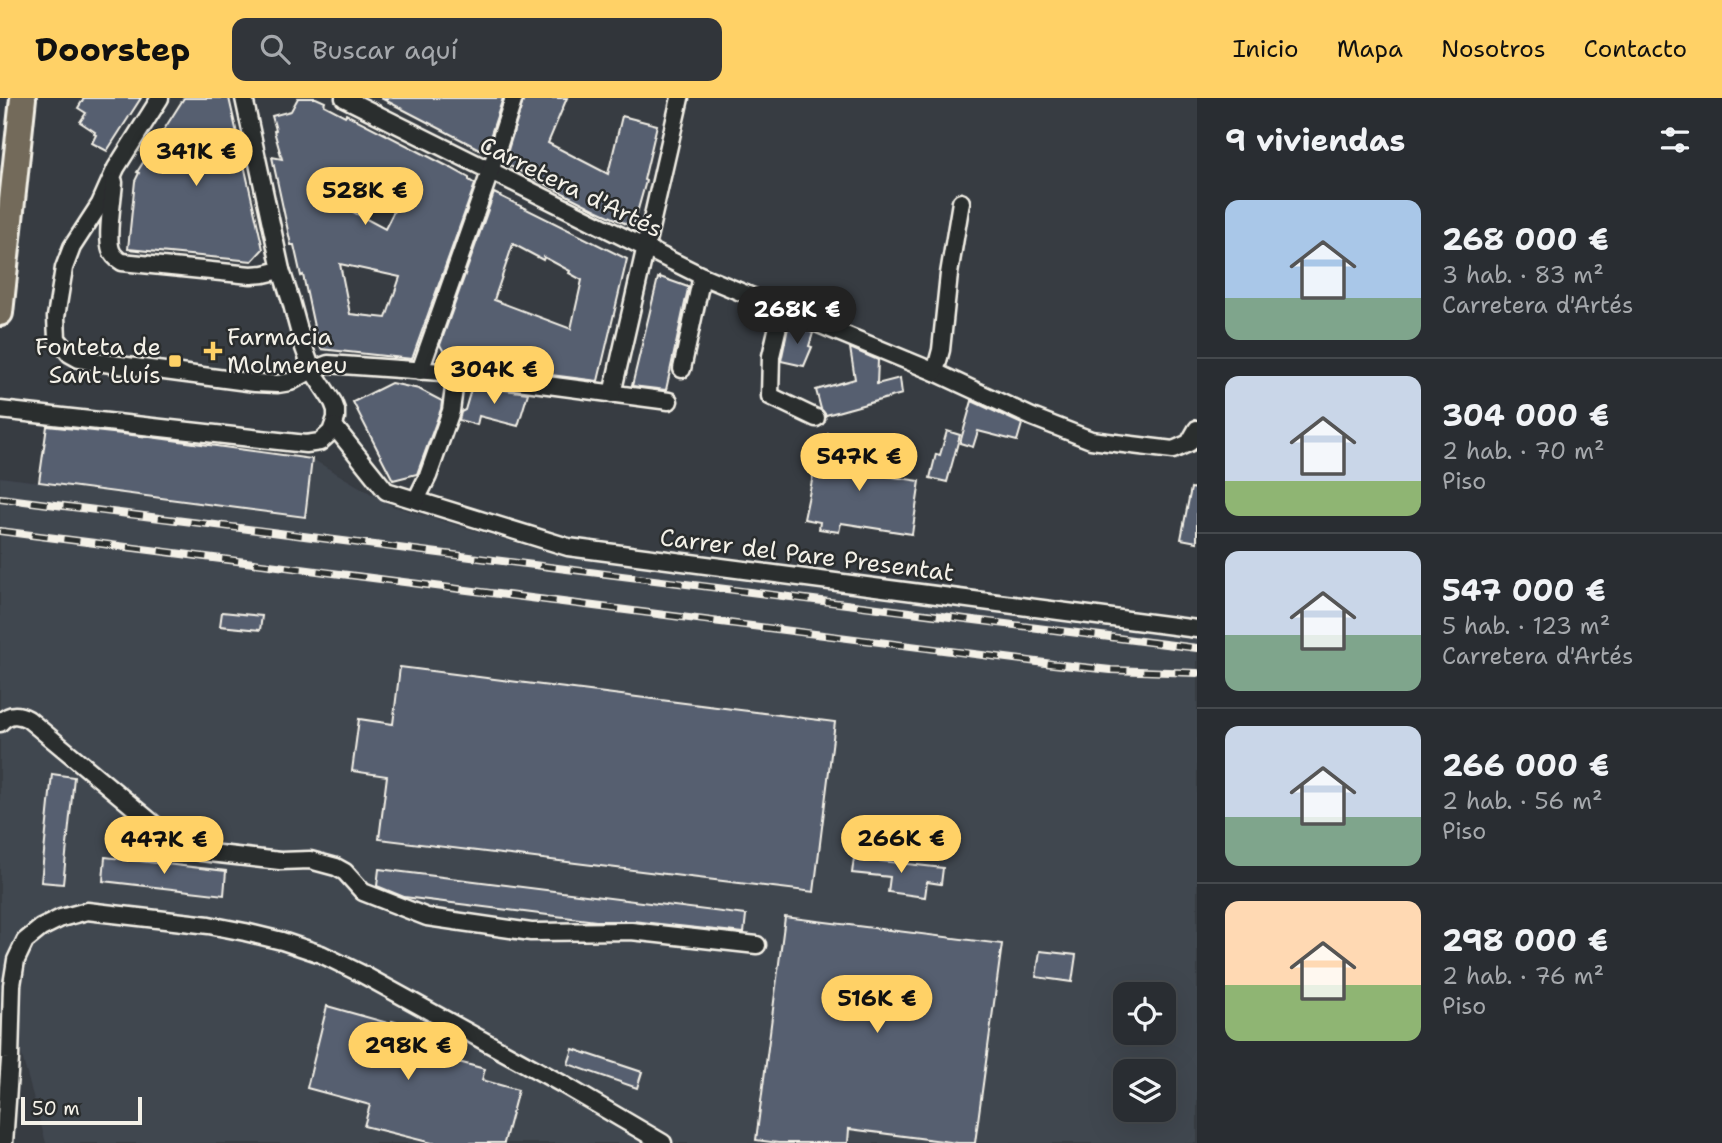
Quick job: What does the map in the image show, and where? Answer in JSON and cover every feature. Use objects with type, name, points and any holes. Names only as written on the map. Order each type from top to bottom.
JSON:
[{"type":"highway","points":[[0,313],[23,98]]},
{"type":"street","points":[[160,98],[116,168],[100,204],[67,258],[56,317],[57,339],[69,354],[89,361],[255,383],[290,382],[328,364],[456,373],[669,401]]},
{"type":"street","name":"Carrer del Pare Presentat","points":[[244,98],[281,270],[312,370],[333,402],[336,410],[334,426],[386,491],[568,547],[1197,629]]},
{"type":"street","name":"Carretera d'Artés","points":[[344,98],[702,276],[1091,440],[1173,450],[1189,443],[1197,429]]},
{"type":"street","points":[[420,371],[514,98]]},
{"type":"street","points":[[612,394],[680,98]]},
{"type":"street","points":[[116,168],[109,241],[115,258],[122,262],[251,275],[281,270]]},
{"type":"street","points":[[935,372],[942,350],[949,274],[961,202]]},
{"type":"street","points":[[682,369],[702,276]]},
{"type":"street","points":[[782,309],[771,356],[770,396],[816,418]]},
{"type":"street","points":[[416,500],[428,476],[451,411],[456,373]]},
{"type":"street","points":[[0,411],[306,444],[326,438],[334,426]]},
{"type":"street","points":[[0,723],[14,715],[28,719],[173,840],[190,849],[281,861],[310,860],[336,867],[345,872],[363,892],[427,917],[531,932],[631,931],[757,945]]},
{"type":"street","points":[[4,1143],[12,985],[16,960],[25,941],[41,928],[61,918],[87,911],[209,925],[270,938],[321,954],[552,1078],[663,1143]]},
{"type":"shaded area","points":[[48,423],[312,459],[392,506],[540,550],[1197,636],[1197,1143],[46,1143],[12,1020],[0,1015],[0,477],[39,482]]},
{"type":"building","points":[[84,98],[141,98],[107,151],[92,143],[95,132],[80,122],[86,113],[78,108]]},
{"type":"building","points":[[184,98],[229,98],[263,249],[252,261],[128,249],[135,181],[139,173],[137,172]]},
{"type":"building","points":[[298,98],[316,98],[345,116],[346,114],[451,168],[475,184],[412,359],[321,349],[303,275],[301,276],[294,245],[291,245],[272,157],[282,159],[272,116],[291,111]],"holes":[[[344,173],[399,201],[385,229],[340,205]],[[340,264],[400,277],[386,318],[350,314]]]},
{"type":"building","points":[[381,98],[503,98],[485,152]]},
{"type":"building","points":[[524,98],[567,98],[548,143],[608,174],[622,116],[657,125],[644,180],[646,181],[633,227],[504,163]]},
{"type":"building","points":[[494,193],[627,259],[598,381],[450,362],[440,345]],"holes":[[[513,244],[543,260],[544,257],[582,280],[571,329],[494,300]]]},
{"type":"building","points":[[660,277],[688,287],[666,390],[632,386]]},
{"type":"building","points":[[789,323],[813,333],[809,346],[812,347],[804,366],[781,361]]},
{"type":"building","points":[[850,348],[878,360],[877,384],[900,378],[902,394],[826,415],[821,409],[816,390],[855,379]]},
{"type":"building","points":[[391,383],[419,389],[442,401],[417,474],[393,480],[353,402]]},
{"type":"building","points":[[472,386],[528,393],[518,426],[479,416],[477,425],[459,420]]},
{"type":"building","points":[[972,401],[1022,424],[1017,441],[978,431],[973,447],[960,443]]},
{"type":"building","points":[[47,426],[312,459],[305,517],[39,482]]},
{"type":"building","points":[[947,431],[960,435],[947,482],[930,478],[936,454],[940,455]]},
{"type":"building","points":[[828,434],[862,440],[858,472],[920,481],[912,534],[841,523],[839,532],[819,529],[820,522],[804,519],[814,471],[822,473]]},
{"type":"building","points":[[1191,488],[1197,489],[1197,542],[1181,539]]},
{"type":"building","points":[[222,612],[262,616],[260,630],[220,626]]},
{"type":"building","points":[[400,667],[835,722],[814,892],[379,839],[387,776],[352,771],[359,719],[393,724]]},
{"type":"building","points":[[52,774],[74,777],[63,884],[41,882]]},
{"type":"building","points":[[858,819],[924,828],[922,842],[856,833]]},
{"type":"building","points":[[105,857],[226,871],[224,895],[103,881]]},
{"type":"building","points":[[854,858],[943,868],[941,884],[927,882],[925,897],[888,892],[890,877],[852,873]]},
{"type":"building","points":[[379,869],[746,915],[744,933],[632,921],[596,921],[404,897],[377,886]]},
{"type":"building","points":[[785,917],[1002,944],[975,1143],[849,1129],[848,1143],[778,1143],[756,1140]]},
{"type":"building","points":[[1040,951],[1076,955],[1072,982],[1036,977]]},
{"type":"building","points":[[327,1006],[391,1024],[392,1021],[416,1028],[413,1038],[450,1048],[447,1059],[485,1069],[482,1080],[518,1090],[504,1143],[432,1143],[364,1126],[370,1105],[307,1088]]},
{"type":"building","points":[[573,1049],[642,1072],[637,1088],[568,1064]]},
{"type":"railway","points":[[0,498],[1197,648]]},
{"type":"railway","points":[[0,531],[1053,664],[1111,670],[1197,673]]},
{"type":"place","name":"Farmacia Molmeneu","points":[[213,351]]},
{"type":"place","name":"Fonteta de Sant Lluís","points":[[175,361]]}]
